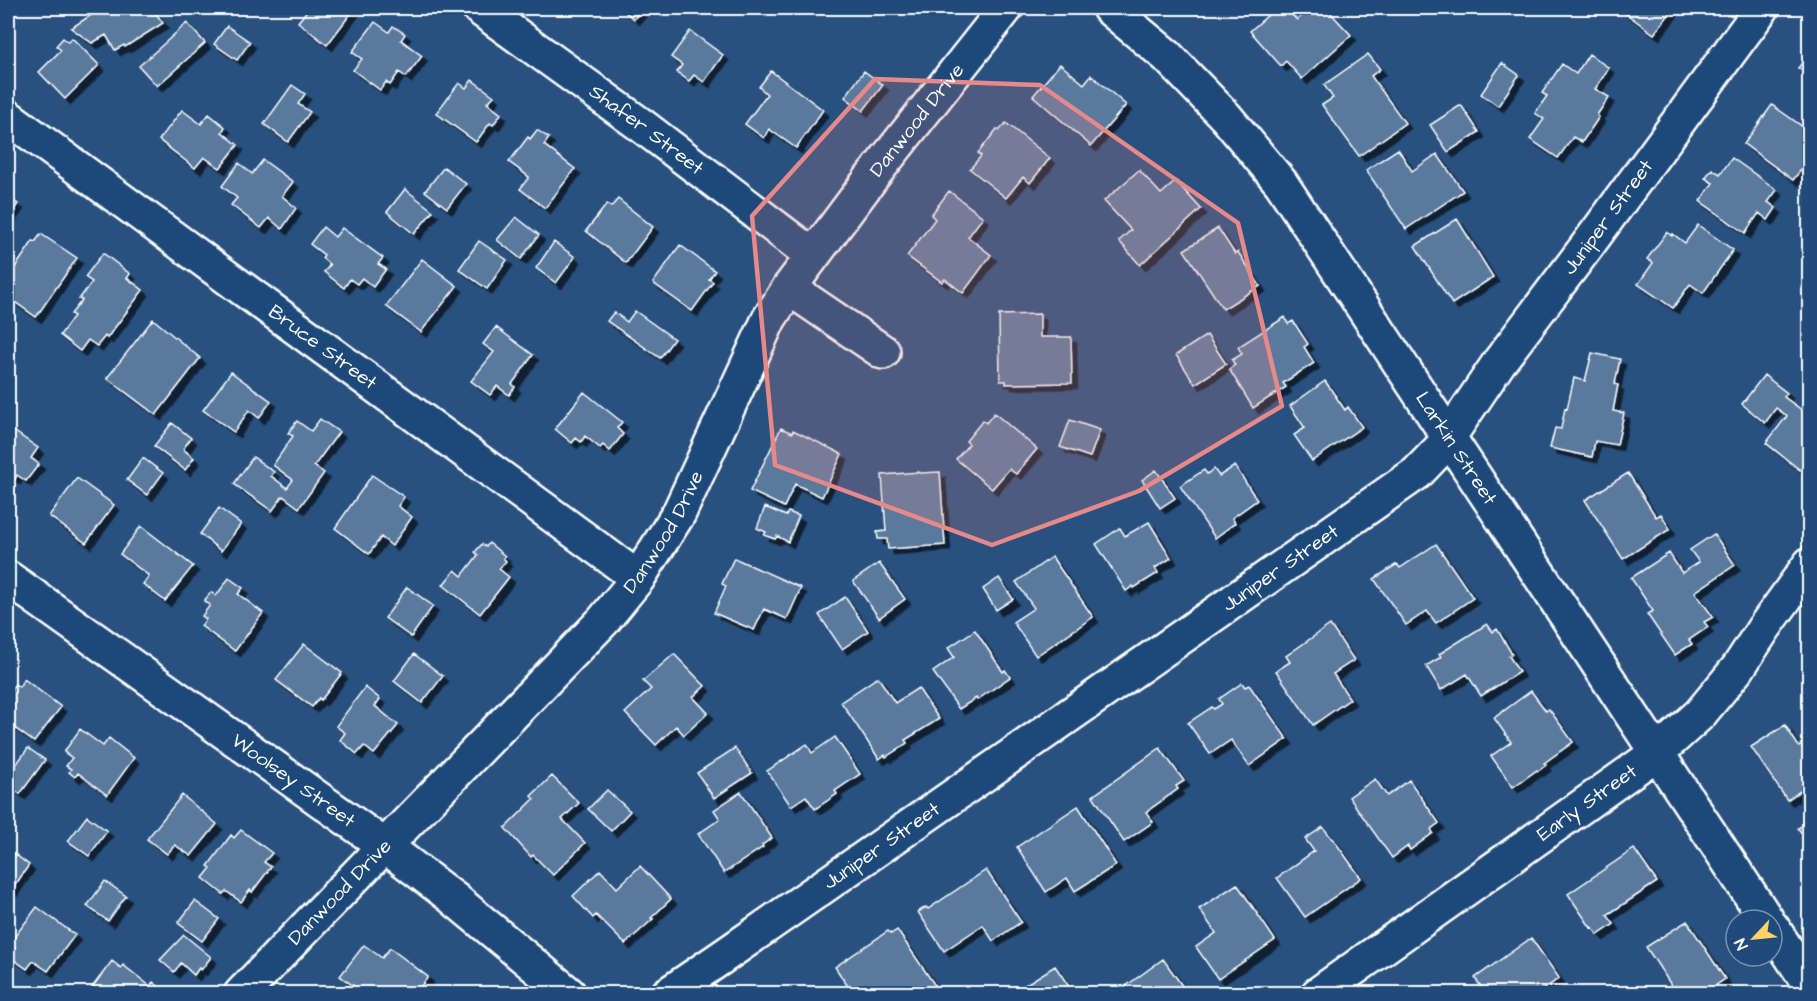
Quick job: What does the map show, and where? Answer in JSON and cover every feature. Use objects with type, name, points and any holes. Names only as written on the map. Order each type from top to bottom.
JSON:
[{"type":"street","name":"Shafer Street","points":[[478,8],[641,125],[812,255]]},
{"type":"street","name":"Danwood Drive","points":[[241,993],[603,621],[638,578],[679,513],[769,319],[789,288],[879,168],[1006,8]]},
{"type":"street","name":"Larkin Street","points":[[1109,8],[1167,56],[1189,78],[1226,117],[1281,183],[1759,908]]},
{"type":"street","name":"Juniper Street","points":[[668,993],[738,947],[1417,473],[1442,447],[1500,361],[1762,8]]},
{"type":"street","name":"Bruce Street","points":[[8,117],[638,578]]},
{"type":"street","points":[[789,288],[883,352]]},
{"type":"street","name":"Early Street","points":[[1318,993],[1657,753],[1700,714],[1738,668],[1809,564]]},
{"type":"street","name":"Woolsey Street","points":[[8,578],[385,846],[453,898],[569,993]]},
{"type":"street","points":[[1784,946],[1809,985]]},
{"type":"highlighted area","points":[[875,79],[1040,85],[1238,223],[1282,406],[1139,491],[992,545],[775,465],[752,216]]},
{"type":"building","points":[[102,8],[141,8],[143,10],[152,8],[163,23],[125,47],[124,45],[115,50],[106,35],[92,43],[71,28]]},
{"type":"building","points":[[309,8],[355,8],[327,45],[298,22]]},
{"type":"building","points":[[620,8],[643,8],[634,19]]},
{"type":"building","points":[[1276,8],[1285,8],[1297,20],[1311,8],[1326,8],[1351,35],[1302,79],[1286,61],[1281,66],[1250,31]]},
{"type":"building","points":[[1623,8],[1674,8],[1654,34],[1621,10]]},
{"type":"building","points":[[375,22],[389,32],[393,26],[405,34],[401,40],[422,56],[406,77],[399,72],[390,85],[386,82],[380,90],[353,70],[362,59],[352,52]]},
{"type":"building","points":[[187,23],[205,43],[157,86],[139,66]]},
{"type":"building","points":[[227,26],[250,42],[237,60],[214,44]]},
{"type":"building","points":[[690,31],[723,55],[704,82],[694,75],[689,81],[677,72],[682,65],[671,57]]},
{"type":"building","points":[[63,38],[68,42],[72,38],[99,65],[65,99],[39,72],[61,50],[56,46]]},
{"type":"building","points":[[1810,52],[1810,76],[1798,68]]},
{"type":"building","points":[[1368,54],[1380,69],[1371,76],[1405,123],[1359,156],[1322,105],[1333,98],[1324,85]]},
{"type":"building","points":[[1589,54],[1609,68],[1595,89],[1609,97],[1582,142],[1573,137],[1558,158],[1530,139],[1544,119],[1535,113],[1547,96],[1542,93],[1562,64],[1576,74]]},
{"type":"building","points":[[1502,63],[1519,75],[1498,106],[1481,94]]},
{"type":"building","points":[[1060,64],[1084,84],[1091,75],[1126,105],[1091,146],[1033,96]]},
{"type":"building","points":[[771,71],[823,110],[796,148],[769,129],[764,138],[745,124],[767,94],[759,87]]},
{"type":"building","points":[[864,71],[883,85],[863,111],[845,97]]},
{"type":"building","points":[[472,80],[494,96],[487,103],[501,114],[493,125],[490,123],[476,142],[436,113],[459,83],[466,88]]},
{"type":"building","points":[[292,85],[305,94],[298,104],[310,112],[288,142],[264,124]]},
{"type":"building","points":[[1461,105],[1479,132],[1448,152],[1430,125]]},
{"type":"building","points":[[1772,105],[1810,132],[1810,158],[1793,180],[1744,144]]},
{"type":"building","points":[[182,110],[201,124],[209,114],[225,127],[222,132],[238,145],[220,168],[204,157],[195,168],[159,140]]},
{"type":"building","points":[[1006,123],[1050,158],[1030,183],[1023,177],[1006,198],[970,169],[981,156],[978,153],[997,129],[999,131]]},
{"type":"building","points":[[537,130],[549,138],[544,145],[575,169],[545,208],[520,189],[529,177],[509,162],[528,137],[530,139]]},
{"type":"building","points":[[1398,149],[1412,171],[1437,154],[1463,191],[1406,229],[1366,170]]},
{"type":"building","points":[[1732,158],[1777,190],[1768,202],[1776,208],[1768,220],[1759,213],[1745,233],[1700,201],[1713,183],[1705,178],[1712,169],[1720,174]]},
{"type":"building","points":[[263,160],[293,182],[282,196],[296,208],[282,229],[269,218],[261,228],[231,205],[237,198],[222,186],[239,163],[252,174]]},
{"type":"building","points":[[444,167],[466,184],[447,208],[425,191]]},
{"type":"building","points":[[1139,170],[1161,194],[1176,181],[1201,209],[1140,265],[1119,241],[1131,230],[1104,201]]},
{"type":"building","points":[[405,189],[433,211],[414,234],[387,212]]},
{"type":"building","points":[[949,191],[983,217],[968,237],[991,255],[963,293],[945,279],[942,282],[907,256],[935,219],[931,215]]},
{"type":"building","points":[[8,197],[18,204],[8,218]]},
{"type":"building","points":[[618,199],[653,227],[626,263],[586,231],[607,204],[611,207]]},
{"type":"building","points":[[516,217],[539,235],[521,259],[497,240]]},
{"type":"building","points":[[1457,219],[1493,277],[1452,304],[1415,246]]},
{"type":"building","points":[[1698,225],[1733,250],[1703,293],[1690,284],[1673,308],[1638,284],[1653,263],[1647,259],[1667,232],[1685,243]]},
{"type":"building","points":[[323,227],[335,237],[342,228],[383,258],[378,264],[386,269],[373,287],[362,278],[357,284],[350,279],[344,288],[324,272],[330,265],[322,258],[324,255],[310,244]]},
{"type":"building","points":[[1218,228],[1235,254],[1238,252],[1260,286],[1223,309],[1184,250]]},
{"type":"building","points":[[41,234],[77,258],[36,317],[8,297],[8,278],[33,241],[35,242]]},
{"type":"building","points":[[479,241],[507,260],[487,289],[459,269]]},
{"type":"building","points":[[554,242],[575,257],[556,283],[536,268]]},
{"type":"building","points":[[680,245],[715,271],[709,279],[713,282],[692,311],[653,283]]},
{"type":"building","points":[[103,253],[130,274],[127,278],[143,290],[107,338],[105,336],[97,346],[88,340],[80,351],[60,335],[74,316],[71,314],[82,300],[79,299],[92,282],[85,277]]},
{"type":"building","points":[[422,259],[457,286],[421,332],[386,306]]},
{"type":"building","points":[[635,311],[674,339],[660,358],[607,321],[614,312],[627,322]]},
{"type":"building","points":[[1040,314],[1040,337],[1071,337],[1072,383],[1006,384],[1006,381],[1000,381],[999,315]]},
{"type":"building","points":[[1285,317],[1288,324],[1293,321],[1308,344],[1304,347],[1314,363],[1283,383],[1286,387],[1253,408],[1229,369],[1235,365],[1232,360],[1242,354],[1238,347]]},
{"type":"building","points":[[153,319],[200,358],[156,415],[107,378]]},
{"type":"building","points":[[496,327],[533,355],[512,384],[515,387],[509,395],[497,386],[490,395],[471,381],[494,352],[483,344]]},
{"type":"building","points":[[1207,335],[1226,364],[1195,384],[1176,355]]},
{"type":"building","points":[[1592,353],[1620,359],[1613,411],[1624,413],[1617,445],[1595,441],[1592,457],[1550,448],[1555,428],[1561,429],[1574,378],[1585,381]]},
{"type":"building","points":[[231,372],[271,401],[259,418],[249,410],[234,432],[203,410]]},
{"type":"building","points":[[1764,375],[1787,393],[1784,397],[1810,416],[1810,457],[1800,470],[1766,443],[1787,416],[1776,408],[1765,423],[1742,404]]},
{"type":"building","points":[[1325,381],[1345,410],[1348,407],[1362,427],[1312,461],[1294,435],[1305,428],[1290,406]]},
{"type":"building","points":[[584,392],[622,422],[617,428],[623,434],[610,451],[603,445],[600,448],[585,436],[581,442],[576,438],[572,443],[555,429]]},
{"type":"building","points":[[994,413],[1037,449],[1016,474],[1009,469],[992,489],[956,459],[969,444],[966,441],[983,420],[986,423]]},
{"type":"building","points":[[320,419],[339,432],[314,466],[324,473],[299,508],[283,496],[272,511],[234,484],[253,457],[274,472],[271,476],[287,488],[293,480],[273,465],[293,436],[288,433],[297,421],[311,431]]},
{"type":"building","points":[[1070,420],[1100,430],[1090,457],[1060,447]]},
{"type":"building","points":[[172,423],[191,438],[183,449],[194,458],[185,470],[154,446]]},
{"type":"building","points":[[8,427],[38,448],[31,458],[39,464],[26,481],[17,475],[15,479],[10,475],[8,478]]},
{"type":"building","points":[[781,428],[792,433],[793,430],[842,454],[822,497],[795,484],[784,507],[750,491]]},
{"type":"building","points":[[143,458],[163,473],[147,495],[127,480]]},
{"type":"building","points":[[1235,466],[1257,500],[1232,518],[1235,523],[1215,538],[1180,486],[1204,470],[1207,474],[1214,469],[1219,476]]},
{"type":"building","points":[[1156,470],[1175,498],[1160,508],[1142,480]]},
{"type":"building","points":[[940,472],[945,545],[888,549],[887,539],[878,539],[877,532],[886,531],[882,475]]},
{"type":"building","points":[[1628,473],[1656,517],[1661,514],[1670,529],[1623,559],[1585,500]]},
{"type":"building","points":[[372,475],[404,497],[398,506],[412,517],[392,546],[381,537],[369,554],[335,528]]},
{"type":"building","points":[[77,478],[114,505],[86,543],[49,516]]},
{"type":"building","points":[[765,507],[786,516],[788,512],[799,516],[788,542],[777,536],[775,539],[764,535],[766,532],[757,528]]},
{"type":"building","points":[[219,508],[241,524],[221,551],[200,534]]},
{"type":"building","points":[[1149,522],[1171,558],[1155,568],[1158,573],[1126,591],[1096,544],[1120,528],[1125,536]]},
{"type":"building","points":[[141,526],[193,566],[165,601],[143,584],[149,576],[120,554]]},
{"type":"building","points":[[1714,534],[1735,565],[1695,592],[1713,617],[1704,622],[1708,627],[1689,640],[1692,644],[1675,655],[1647,614],[1653,611],[1631,578],[1669,553],[1682,573],[1699,562],[1690,550]]},
{"type":"building","points":[[489,543],[505,556],[503,558],[506,561],[499,569],[509,577],[480,614],[443,585],[455,570],[462,576],[478,555],[475,552],[482,544],[486,547]]},
{"type":"building","points":[[1436,544],[1473,598],[1436,623],[1427,611],[1406,625],[1374,579],[1397,564],[1400,568]]},
{"type":"building","points":[[1052,557],[1093,617],[1036,656],[1013,622],[1034,608],[1016,582]]},
{"type":"building","points":[[734,558],[801,588],[787,619],[764,609],[754,630],[714,613],[726,586],[722,584]]},
{"type":"building","points":[[879,563],[905,599],[879,618],[853,581]]},
{"type":"building","points":[[229,578],[243,588],[238,594],[263,613],[235,651],[201,626],[206,619],[202,616],[210,605],[204,601],[211,592],[216,596]]},
{"type":"building","points":[[999,578],[1013,599],[996,610],[983,589]]},
{"type":"building","points":[[407,587],[433,606],[411,637],[385,618]]},
{"type":"building","points":[[845,597],[868,631],[842,649],[819,615]]},
{"type":"building","points":[[1487,624],[1493,632],[1497,629],[1512,654],[1509,656],[1519,672],[1481,696],[1467,674],[1441,690],[1426,666],[1441,657],[1439,654]]},
{"type":"building","points":[[1330,625],[1354,660],[1333,674],[1350,699],[1313,725],[1276,671],[1290,662],[1286,656]]},
{"type":"building","points":[[975,630],[1003,672],[1005,670],[1010,677],[977,700],[976,698],[959,709],[933,672],[954,657],[948,648]]},
{"type":"building","points":[[304,644],[342,673],[321,700],[319,698],[312,707],[276,680]]},
{"type":"building","points":[[414,654],[443,676],[422,703],[394,681]]},
{"type":"building","points":[[674,654],[705,686],[693,697],[708,713],[684,735],[676,726],[656,745],[625,713],[651,689],[643,681]]},
{"type":"building","points":[[878,677],[895,703],[918,688],[939,719],[905,740],[907,743],[886,757],[885,755],[879,759],[841,702]]},
{"type":"building","points":[[24,679],[61,707],[34,742],[8,723],[8,689],[10,691],[15,684],[19,687]]},
{"type":"building","points":[[1242,683],[1245,687],[1249,685],[1287,739],[1249,766],[1231,740],[1210,754],[1188,723],[1212,707],[1214,709],[1222,704],[1219,699]]},
{"type":"building","points":[[365,687],[380,699],[375,706],[398,725],[374,754],[364,746],[357,754],[340,740],[345,733],[336,726]]},
{"type":"building","points":[[1531,691],[1546,711],[1549,709],[1573,742],[1544,763],[1546,765],[1538,771],[1513,787],[1491,756],[1511,742],[1494,718]]},
{"type":"building","points":[[1785,725],[1799,747],[1810,741],[1810,784],[1787,800],[1751,747]]},
{"type":"building","points":[[80,729],[103,746],[109,738],[134,758],[107,795],[78,773],[75,777],[69,772],[71,769],[66,766],[72,758],[64,752]]},
{"type":"building","points":[[835,737],[860,774],[835,791],[837,794],[815,809],[806,796],[791,806],[767,771],[807,744],[812,753]]},
{"type":"building","points":[[28,748],[45,760],[20,794],[8,785],[8,776]]},
{"type":"building","points":[[735,748],[752,773],[714,798],[697,773]]},
{"type":"building","points":[[1160,748],[1184,781],[1176,786],[1178,789],[1146,812],[1153,822],[1124,842],[1093,796]]},
{"type":"building","points":[[552,776],[579,803],[562,819],[585,843],[553,875],[533,855],[531,857],[505,828],[534,799],[531,796]]},
{"type":"building","points":[[1375,779],[1387,796],[1409,780],[1439,823],[1431,829],[1433,833],[1410,850],[1408,846],[1392,858],[1349,797]]},
{"type":"building","points":[[607,790],[630,811],[611,831],[588,809]]},
{"type":"building","points":[[741,792],[772,838],[762,845],[763,847],[724,873],[698,834],[720,819],[714,810]]},
{"type":"building","points":[[182,795],[217,824],[191,856],[175,845],[167,854],[147,839]]},
{"type":"building","points":[[1078,806],[1116,865],[1075,891],[1067,878],[1046,892],[1017,847]]},
{"type":"building","points":[[87,816],[107,831],[89,856],[68,841]]},
{"type":"building","points":[[1810,821],[1810,846],[1798,828]]},
{"type":"building","points":[[1323,827],[1361,878],[1305,917],[1277,878],[1314,851],[1305,839]]},
{"type":"building","points":[[241,830],[272,853],[264,862],[271,867],[252,892],[250,890],[241,902],[226,891],[223,894],[203,878],[211,868],[208,866],[231,835],[234,838]]},
{"type":"building","points":[[8,849],[29,865],[11,891],[8,888]]},
{"type":"building","points":[[1634,849],[1657,882],[1607,915],[1614,924],[1598,935],[1568,894]]},
{"type":"building","points":[[640,866],[671,899],[625,944],[596,915],[593,918],[573,896],[600,870],[617,888]]},
{"type":"building","points":[[986,870],[1021,922],[993,941],[983,925],[944,951],[918,912],[926,907],[928,909]]},
{"type":"building","points":[[105,881],[126,896],[108,921],[87,906]]},
{"type":"building","points":[[1237,884],[1275,940],[1218,979],[1196,947],[1216,933],[1199,909]]},
{"type":"building","points":[[195,901],[219,919],[202,941],[178,923]]},
{"type":"building","points":[[37,907],[75,935],[48,971],[33,961],[27,969],[9,956],[15,948],[9,944]]},
{"type":"building","points":[[1687,921],[1725,979],[1703,994],[1677,994],[1646,947]]},
{"type":"building","points":[[897,930],[936,987],[927,994],[886,994],[882,987],[872,994],[853,994],[835,967],[888,931],[891,934]]},
{"type":"building","points":[[184,935],[211,957],[194,975],[181,963],[174,972],[160,960]]},
{"type":"building","points":[[1531,938],[1559,978],[1538,994],[1486,994],[1475,978]]},
{"type":"building","points":[[364,945],[382,958],[390,948],[428,977],[415,994],[357,994],[359,990],[340,976]]},
{"type":"building","points":[[1163,959],[1188,994],[1115,994]]},
{"type":"building","points":[[112,961],[121,968],[123,965],[150,986],[153,982],[163,990],[160,994],[87,994]]},
{"type":"building","points":[[1055,966],[1074,994],[1024,994],[1020,988]]}]
